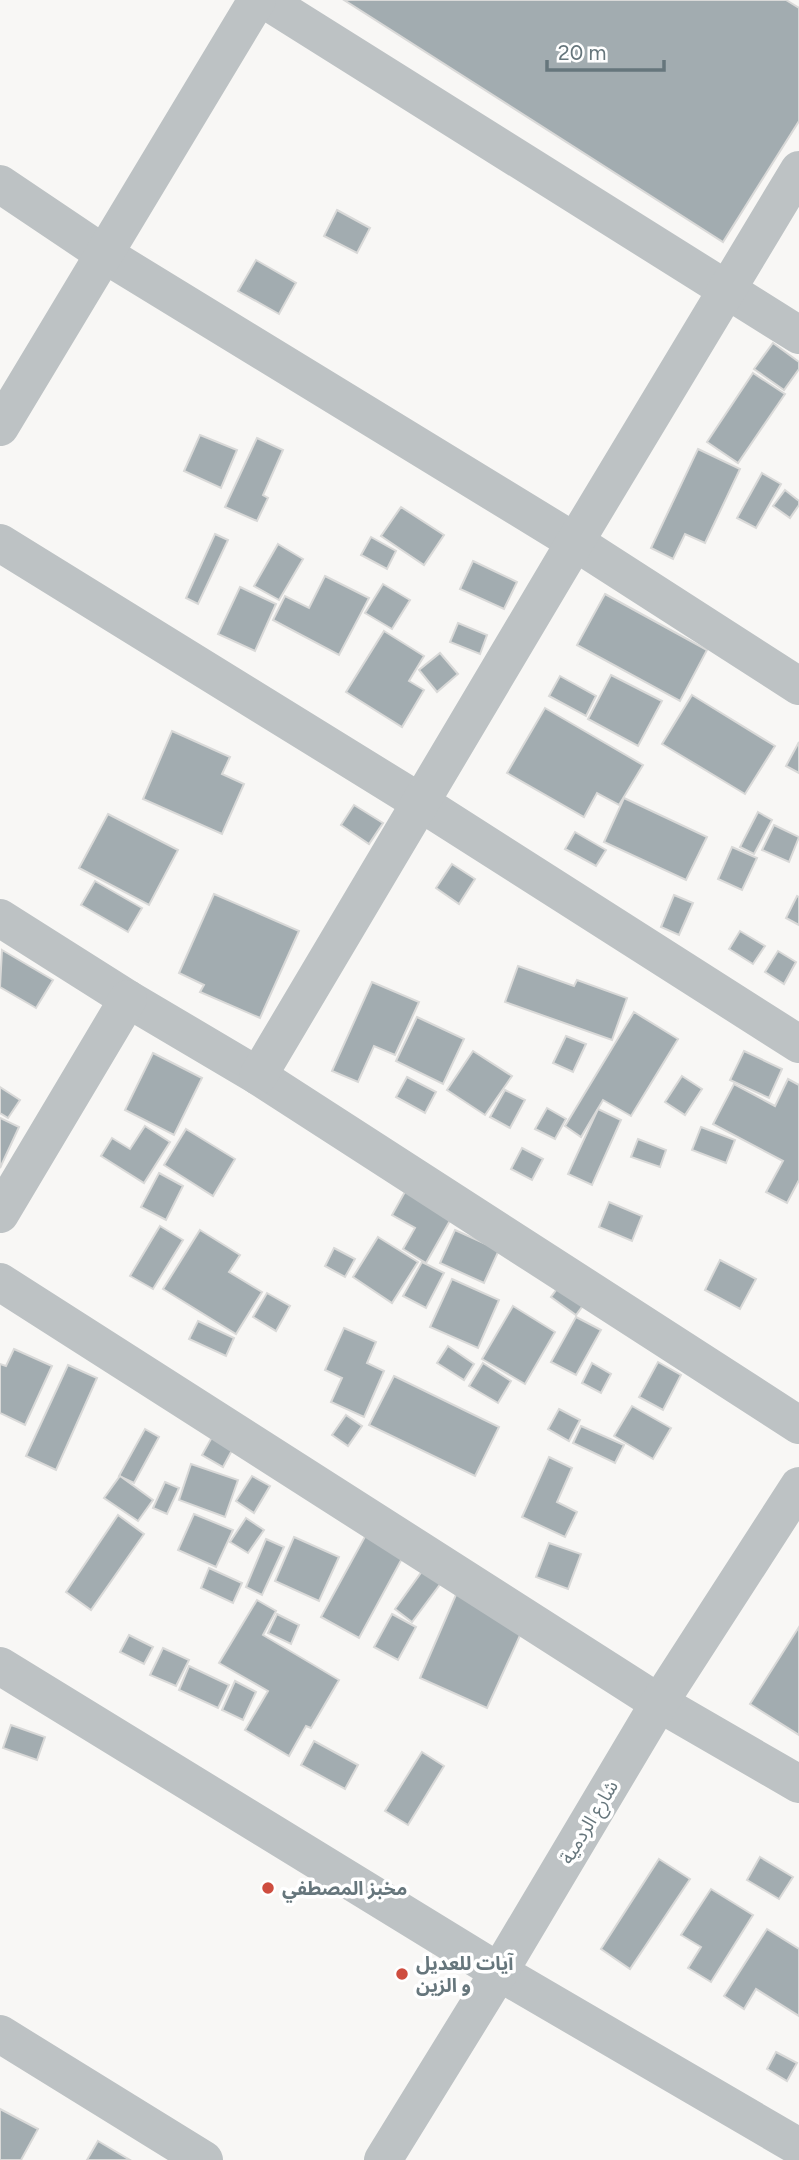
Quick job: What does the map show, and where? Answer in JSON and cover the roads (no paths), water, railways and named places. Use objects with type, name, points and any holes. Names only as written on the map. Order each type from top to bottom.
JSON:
[{"type":"street","points":[[0,427],[257,0]]},
{"type":"street","points":[[265,0],[799,335]]},
{"type":"street","points":[[258,1076],[799,170]]},
{"type":"street","points":[[0,184],[104,254],[575,542],[799,686]]},
{"type":"street","points":[[0,543],[421,803],[799,1044]]},
{"type":"street","points":[[0,918],[128,999],[258,1076],[799,1425]]},
{"type":"street","points":[[0,1213],[128,999]]},
{"type":"street","points":[[0,1282],[659,1703],[799,1784]]},
{"type":"street","name":"شارع الردمية","points":[[383,2160],[499,1972],[659,1703],[799,1486]]},
{"type":"street","points":[[0,1666],[499,1972],[799,2147]]},
{"type":"street","points":[[0,2034],[204,2160]]},
{"type":"place","name":"مخبز المصطفي","points":[[268,1888]]},
{"type":"place","name":"آيات للعديل و الزين","points":[[402,1974]]}]
